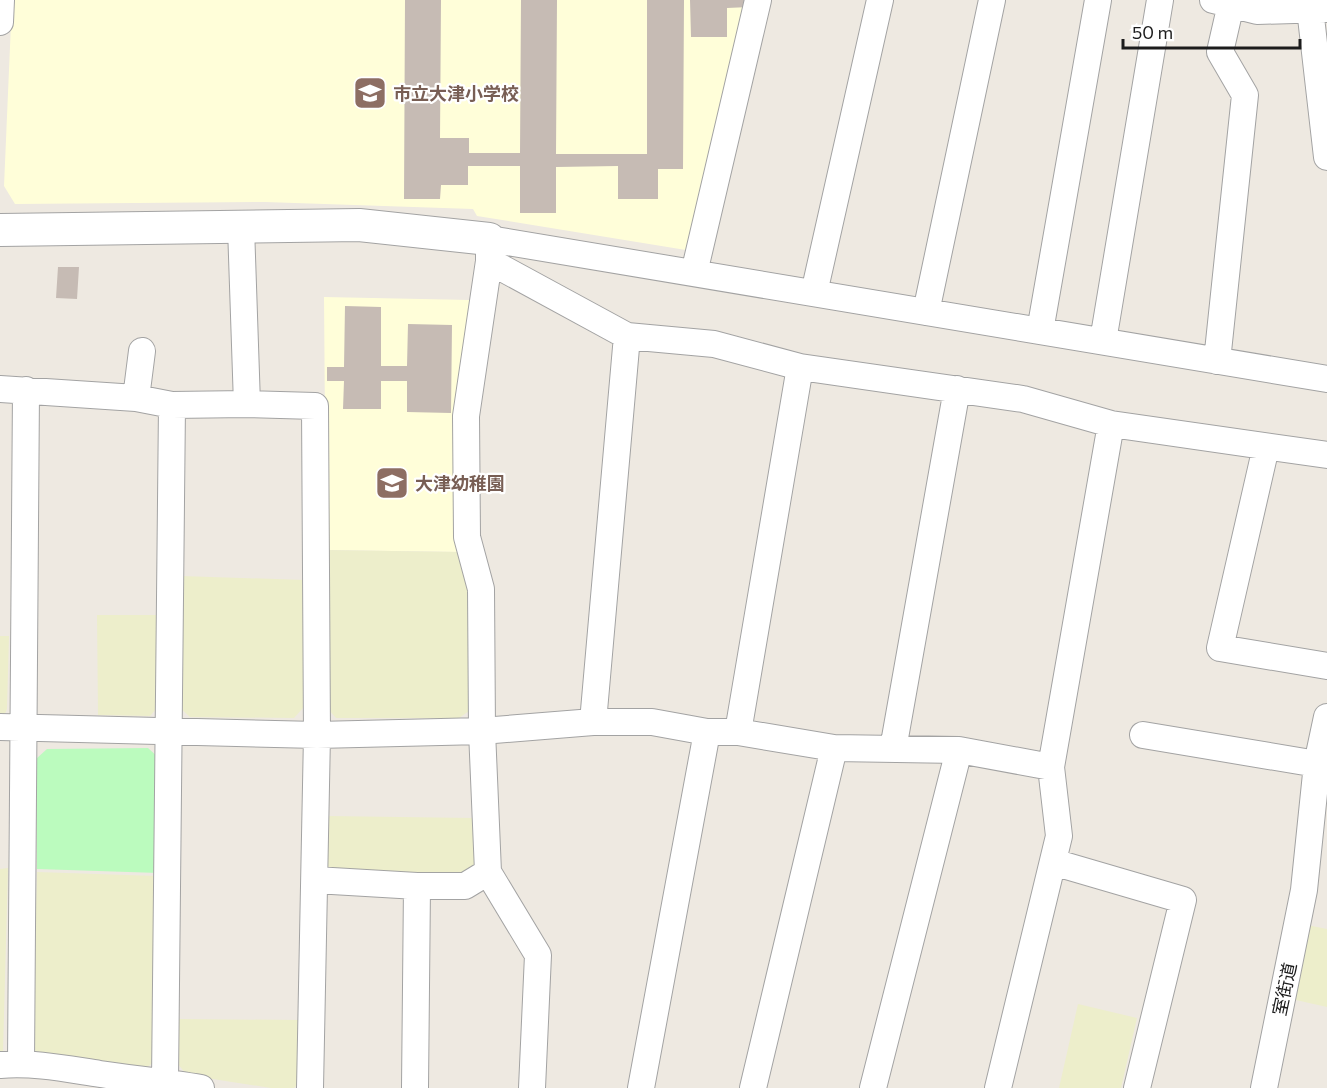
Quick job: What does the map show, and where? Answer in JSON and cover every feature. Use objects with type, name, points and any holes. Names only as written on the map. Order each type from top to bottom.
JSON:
[{"type":"street","points":[[0,22],[1,0]]},
{"type":"street","points":[[694,273],[758,0]]},
{"type":"street","points":[[814,293],[880,0]]},
{"type":"street","points":[[926,312],[992,0]]},
{"type":"street","points":[[1040,331],[1098,0]]},
{"type":"street","points":[[1103,341],[1160,0]]},
{"type":"street","points":[[1217,360],[1245,95],[1220,52],[1222,2],[1257,11],[1315,6],[1327,157]]},
{"type":"street","points":[[0,230],[359,225],[489,250],[694,273],[1327,379]]},
{"type":"street","points":[[241,227],[247,404]]},
{"type":"street","points":[[489,250],[627,336],[714,344],[800,367],[1023,399],[1111,424],[1327,455]]},
{"type":"street","points":[[489,250],[466,416],[467,537],[481,589],[482,731],[488,872],[538,955],[532,1088]]},
{"type":"street","points":[[593,722],[627,336]]},
{"type":"street","points":[[136,398],[142,351]]},
{"type":"street","points":[[738,732],[800,367]]},
{"type":"street","points":[[0,389],[136,398],[172,405],[315,406],[317,735],[310,1088]]},
{"type":"street","points":[[893,749],[957,389]]},
{"type":"street","points":[[27,390],[12,727],[11,1064],[165,1081],[201,1088]]},
{"type":"street","points":[[165,1081],[172,405]]},
{"type":"street","points":[[998,1088],[1059,836],[1052,767],[1111,424]]},
{"type":"street","points":[[1266,447],[1220,648],[1327,666]]},
{"type":"street","name":"室街道","points":[[1264,1088],[1304,890],[1317,764],[1327,717]]},
{"type":"street","points":[[12,727],[317,735],[482,731],[593,722],[652,722],[707,732],[738,732],[834,748],[959,750],[1052,767]]},
{"type":"street","points":[[640,1088],[707,732]]},
{"type":"street","points":[[1143,735],[1317,764]]},
{"type":"street","points":[[753,1088],[834,748]]},
{"type":"street","points":[[873,1088],[959,750]]},
{"type":"street","points":[[1053,862],[1183,900],[1137,1088]]},
{"type":"street","points":[[315,880],[417,886],[465,886],[488,872]]},
{"type":"street","points":[[415,1088],[417,886]]},
{"type":"shaded area","name":"市立大津小学校","points":[[12,0],[753,0],[692,251],[477,216],[473,209],[265,202],[15,204],[4,186]]},
{"type":"shaded area","name":"大津幼稚園","points":[[324,297],[470,300],[461,552],[326,550]]},
{"type":"shaded area","points":[[326,550],[461,552],[470,590],[472,709],[459,718],[336,718],[327,708]]},
{"type":"shaded area","points":[[181,576],[305,580],[304,707],[294,718],[190,717],[178,706]]},
{"type":"shaded area","points":[[97,615],[160,615],[157,708],[150,716],[98,715]]},
{"type":"shaded area","points":[[0,636],[9,636],[7,709],[4,716],[0,716]]},
{"type":"shaded area","points":[[326,816],[473,818],[475,864],[464,874],[334,873],[325,864]]},
{"type":"shaded area","points":[[8,868],[3,1052],[0,1052],[0,869]]},
{"type":"shaded area","points":[[37,872],[156,876],[156,1061],[144,1069],[42,1059],[32,1048]]},
{"type":"shaded area","points":[[1302,924],[1327,929],[1327,1007],[1287,998]]},
{"type":"shaded area","points":[[1078,1004],[1137,1018],[1121,1088],[1059,1088]]},
{"type":"shaded area","points":[[179,1019],[301,1020],[300,1082],[294,1088],[271,1088],[187,1075],[177,1063]]},
{"type":"green space","points":[[148,748],[160,759],[159,873],[37,869],[36,759],[47,749]]},
{"type":"building","points":[[405,0],[441,0],[440,138],[469,138],[469,153],[520,153],[521,0],[557,0],[556,154],[647,154],[647,0],[684,0],[683,169],[658,169],[658,199],[618,199],[618,166],[556,167],[556,213],[520,213],[520,166],[468,166],[468,185],[441,185],[440,199],[404,199]]},
{"type":"building","points":[[690,0],[749,0],[749,7],[727,8],[727,37],[691,37]]},
{"type":"building","points":[[58,267],[79,267],[77,299],[56,298]]},
{"type":"building","points":[[345,306],[381,307],[381,366],[407,366],[408,324],[452,325],[451,413],[407,412],[407,381],[381,381],[381,409],[343,409],[344,381],[327,381],[327,367],[344,367]]},
{"type":"place","name":"市立大津小学校","points":[[370,93]]},
{"type":"place","name":"大津幼稚園","points":[[392,483]]}]
